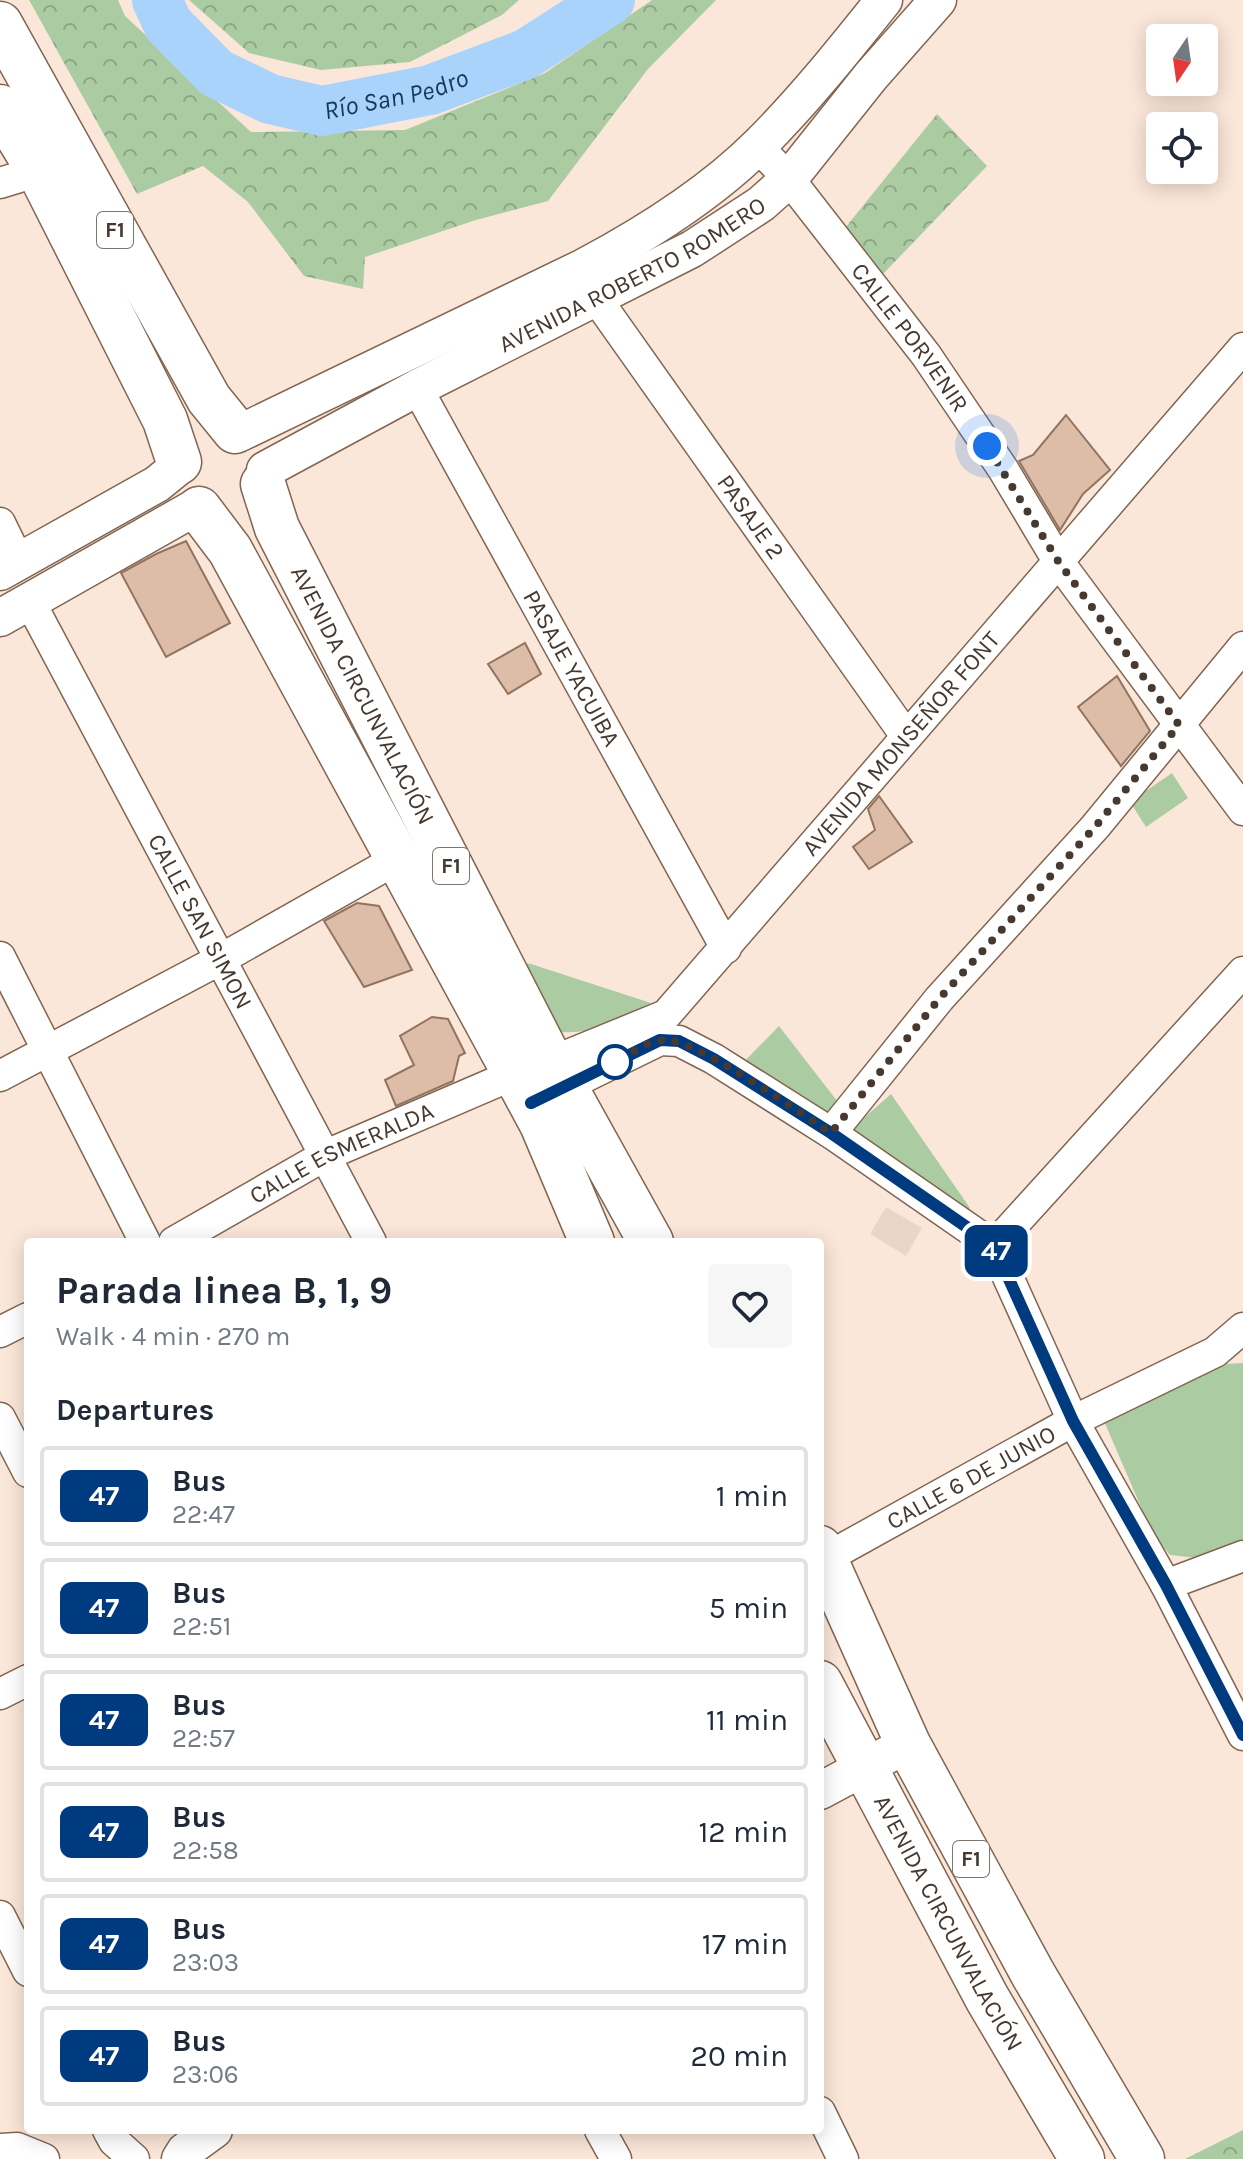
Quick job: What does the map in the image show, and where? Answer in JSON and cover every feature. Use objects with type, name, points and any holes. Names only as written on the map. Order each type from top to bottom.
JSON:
[{"type":"highway","name":"F1","points":[[0,24],[209,399],[260,452],[264,477]]},
{"type":"highway","name":"F1","points":[[0,107],[20,177],[165,420],[178,464],[181,490],[198,508]]},
{"type":"highway","points":[[178,464],[190,441],[200,434],[223,429],[238,432]]},
{"type":"highway","points":[[198,508],[213,514],[229,514],[244,508],[255,498],[264,477]]},
{"type":"highway","name":"AVENIDA CIRCUNVALACIÓN","points":[[264,477],[277,528],[540,1081],[591,1238]]},
{"type":"highway","name":"AVENIDA CIRCUNVALACIÓN","points":[[198,508],[230,550],[399,858],[540,1081],[648,1238]]},
{"type":"highway","name":"AVENIDA CIRCUNVALACIÓN","points":[[824,1555],[908,1744],[1033,1974],[1142,2159]]},
{"type":"highway","name":"AVENIDA CIRCUNVALACIÓN","points":[[824,1690],[987,1998],[1082,2159]]},
{"type":"street","name":"AVENIDA ROBERTO ROMERO","points":[[238,432],[584,267],[640,237],[687,205],[758,147],[811,91],[884,0]]},
{"type":"street","name":"AVENIDA ROBERTO ROMERO","points":[[264,477],[417,388],[692,249],[761,204],[789,179],[871,76],[938,0]]},
{"type":"street","name":"CALLE PORVENIR","points":[[758,147],[789,179],[926,355],[1003,469],[1058,561],[1243,810]]},
{"type":"street","name":"PASAJE 2","points":[[596,298],[906,736]]},
{"type":"street","name":"AVENIDA MONSEÑOR FONT","points":[[540,1081],[666,1015],[1243,348]]},
{"type":"street","name":"PASAJE YACUIBA","points":[[417,388],[726,948]]},
{"type":"street","points":[[0,523],[9,566],[157,484],[178,464]]},
{"type":"street","points":[[15,610],[198,508]]},
{"type":"street","name":"CALLE SAN SIMON","points":[[15,610],[221,959],[369,1238]]},
{"type":"street","points":[[831,1133],[939,999],[1095,827],[1243,647]]},
{"type":"street","points":[[0,1076],[221,959],[399,858]]},
{"type":"street","points":[[0,957],[143,1238]]},
{"type":"street","points":[[994,1246],[1243,972]]},
{"type":"street","points":[[540,1081],[660,1040],[679,1041],[714,1059],[831,1133],[994,1246],[1073,1421],[1166,1585],[1243,1735]]},
{"type":"street","name":"CALLE ESMERALDA","points":[[181,1238],[324,1156],[540,1081]]},
{"type":"street","points":[[0,1332],[24,1320]]},
{"type":"street","name":"CALLE 6 DE JUNIO","points":[[824,1552],[1073,1421],[1215,1352],[1243,1328]]},
{"type":"street","points":[[0,1418],[24,1464]]},
{"type":"street","points":[[1166,1585],[1243,1556]]},
{"type":"street","points":[[0,1694],[24,1682]]},
{"type":"street","points":[[824,1789],[908,1744]]},
{"type":"street","points":[[0,1916],[24,1963]]},
{"type":"street","points":[[824,2120],[843,2159]]},
{"type":"street","points":[[110,2134],[134,2159]]},
{"type":"street","points":[[180,2159],[185,2151],[208,2134]]},
{"type":"street","points":[[602,2134],[616,2159]]},
{"type":"street","points":[[0,2149],[17,2148],[44,2159]]},
{"type":"shaded area","points":[[886,1207],[922,1228],[906,1256],[870,1234]]},
{"type":"green space","points":[[29,0],[118,0],[125,16],[251,132],[405,130],[545,73],[652,0],[716,0],[648,69],[548,201],[476,220],[365,257],[363,289],[304,276],[248,202],[203,166],[137,194]]},
{"type":"green space","points":[[189,0],[519,0],[502,15],[410,62],[321,70],[249,53]]},
{"type":"green space","points":[[937,114],[987,166],[883,274],[845,228]]},
{"type":"green space","points":[[1172,773],[1188,798],[1146,827],[1130,802]]},
{"type":"green space","points":[[511,961],[531,964],[651,1003],[589,1030],[550,1030]]},
{"type":"green space","points":[[779,1026],[841,1106],[824,1126],[736,1070]]},
{"type":"green space","points":[[891,1094],[970,1208],[966,1212],[840,1139]]},
{"type":"green space","points":[[1243,1363],[1243,1540],[1197,1558],[1170,1555],[1153,1535],[1104,1421],[1224,1364]]},
{"type":"green space","points":[[1243,2130],[1243,2159],[1185,2159]]},
{"type":"building","points":[[1066,415],[1110,470],[1083,494],[1060,530],[1019,461],[1033,455]]},
{"type":"building","points":[[186,541],[230,623],[166,657],[121,573]]},
{"type":"building","points":[[525,643],[541,674],[508,694],[488,664]]},
{"type":"building","points":[[1117,676],[1150,731],[1121,766],[1078,707]]},
{"type":"building","points":[[879,796],[912,842],[869,869],[853,847],[875,830],[868,809]]},
{"type":"building","points":[[357,903],[379,906],[412,970],[364,987],[324,921]]},
{"type":"building","points":[[432,1017],[448,1019],[465,1053],[459,1056],[453,1081],[396,1106],[385,1080],[414,1065],[400,1036]]},
{"type":"waterway","name":"Río San Pedro","points":[[157,0],[168,24],[216,73],[270,99],[322,111],[430,90],[526,54],[610,0]]},
{"type":"bus line","name":"47","points":[[531,1103],[660,1040],[679,1041],[714,1059],[831,1133],[994,1246],[1073,1421],[1166,1585],[1243,1735]]},
{"type":"route","points":[[615,1062],[612,1063],[660,1040],[679,1041],[714,1059],[831,1133],[939,999],[1095,827],[1179,725],[1058,561],[987,446]]}]
